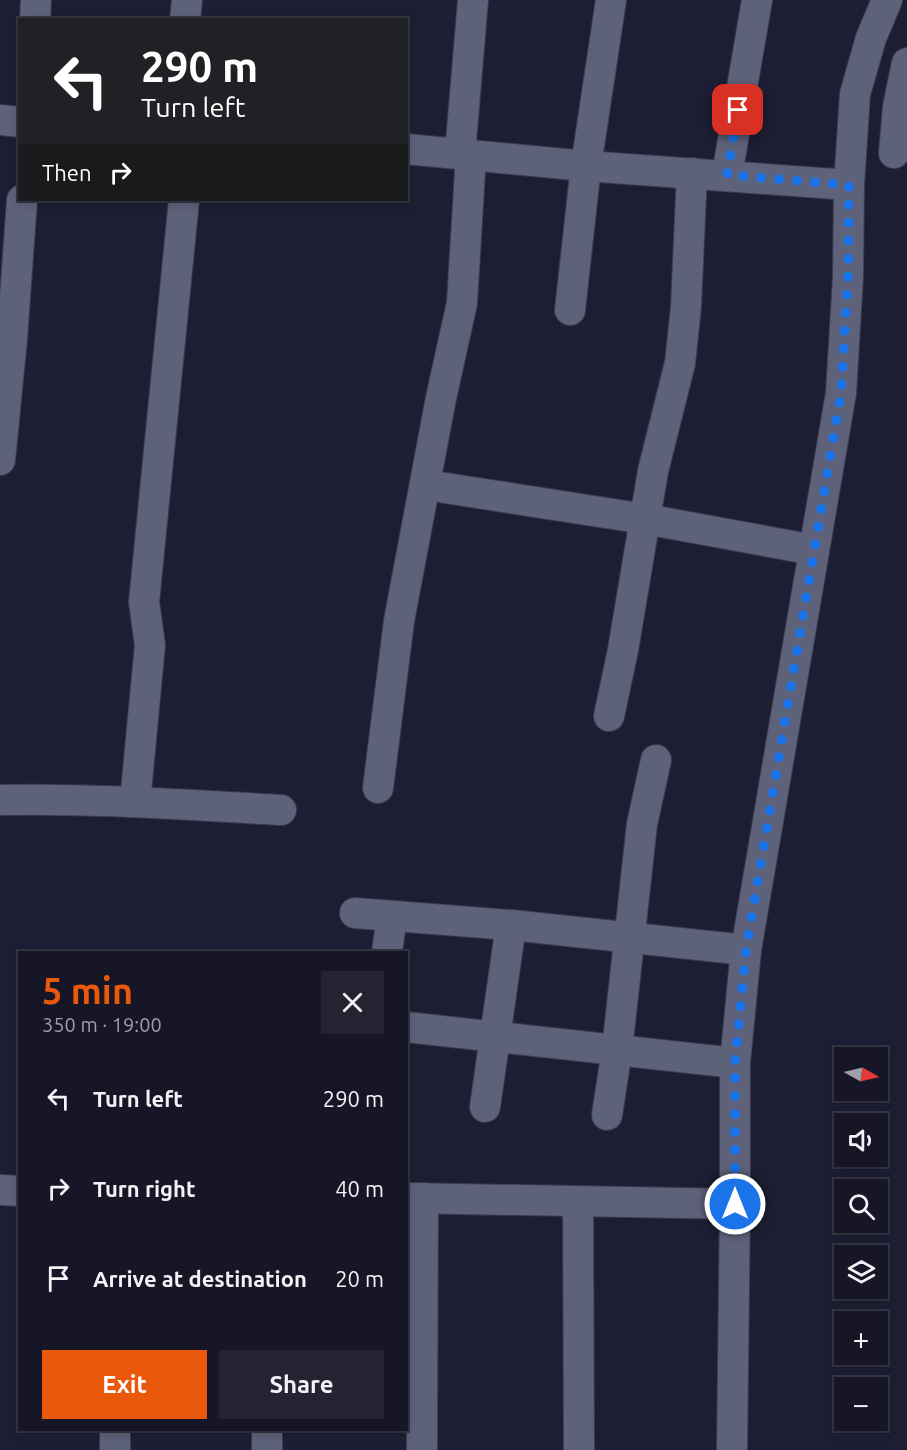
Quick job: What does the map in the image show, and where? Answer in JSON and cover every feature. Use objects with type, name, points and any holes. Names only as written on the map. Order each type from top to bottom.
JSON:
[{"type":"street","points":[[35,18],[36,0]]},
{"type":"street","points":[[185,18],[187,0]]},
{"type":"street","points":[[378,788],[399,621],[441,398],[462,303],[472,0]]},
{"type":"street","points":[[570,310],[586,166],[611,0]]},
{"type":"street","points":[[727,175],[757,0]]},
{"type":"street","points":[[732,1450],[735,1063],[746,950],[841,393],[855,93],[871,38],[887,0]]},
{"type":"street","points":[[871,38],[907,54]]},
{"type":"street","points":[[894,153],[898,107],[907,63]]},
{"type":"street","points":[[0,120],[18,122]]},
{"type":"street","points":[[408,149],[586,166],[849,185]]},
{"type":"street","points":[[609,716],[623,650],[653,471],[680,363],[686,307],[692,173]]},
{"type":"street","points":[[0,460],[22,201]]},
{"type":"street","points":[[135,802],[150,645],[144,602],[184,201]]},
{"type":"street","points":[[426,485],[645,519],[814,550]]},
{"type":"street","points":[[607,1114],[617,1050],[642,824],[656,760]]},
{"type":"street","points":[[0,800],[135,802],[281,810]]},
{"type":"street","points":[[355,913],[511,925],[746,950]]},
{"type":"street","points":[[387,951],[392,916]]},
{"type":"street","points":[[485,1107],[511,925]]},
{"type":"street","points":[[408,1027],[735,1063]]},
{"type":"street","points":[[0,1190],[18,1191]]},
{"type":"street","points":[[422,1450],[415,1198],[735,1204]]},
{"type":"street","points":[[578,1202],[579,1450]]},
{"type":"street","points":[[115,1431],[115,1450]]},
{"type":"street","points":[[267,1431],[267,1450]]},
{"type":"route","points":[[735,1204],[735,1063],[746,950],[841,393],[848,277],[849,185],[727,175],[738,110]]}]
